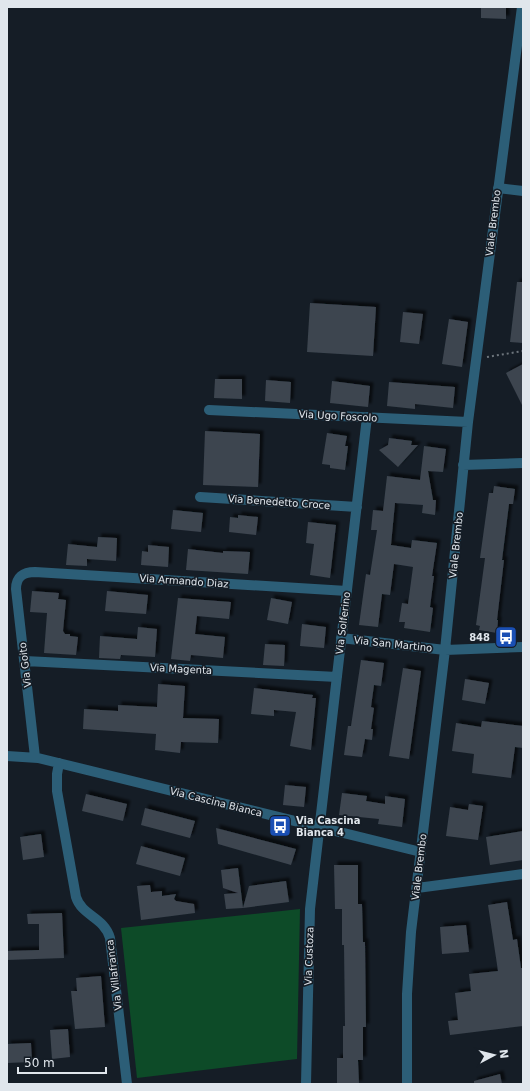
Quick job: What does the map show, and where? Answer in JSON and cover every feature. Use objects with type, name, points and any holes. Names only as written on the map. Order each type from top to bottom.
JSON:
[{"type":"street","name":"Viale Brembo","points":[[407,1084],[408,980],[416,888],[445,650],[468,422],[522,7]]},
{"type":"street","points":[[498,188],[523,191]]},
{"type":"street","name":"Via Ugo Foscolo","points":[[209,410],[468,422]]},
{"type":"street","name":"Via Solferino","points":[[319,828],[367,418]]},
{"type":"street","points":[[463,465],[523,463]]},
{"type":"street","name":"Via Benedetto Croce","points":[[200,497],[357,507]]},
{"type":"street","name":"Via Armando Diaz","points":[[22,575],[29,572],[43,572],[347,591]]},
{"type":"street","name":"Via Goito","points":[[22,575],[18,578],[16,586],[35,757]]},
{"type":"street","name":"Via San Martino","points":[[341,638],[445,650],[523,647]]},
{"type":"street","name":"Via Magenta","points":[[25,661],[337,677]]},
{"type":"street","name":"Via Cascina Bianca","points":[[7,756],[35,757],[421,852]]},
{"type":"street","name":"Via Villafranca","points":[[59,763],[57,774],[57,791],[76,897],[83,909],[104,924],[110,938],[127,1084]]},
{"type":"street","name":"Via Custoza","points":[[306,1084],[310,909],[319,828]]},
{"type":"street","points":[[416,888],[523,874]]},
{"type":"path","points":[[476,359],[523,350]]},
{"type":"green space","points":[[300,909],[297,1059],[137,1078],[121,928]]},
{"type":"building","points":[[481,7],[506,7],[506,19],[481,18]]},
{"type":"building","points":[[517,282],[523,282],[523,343],[510,342]]},
{"type":"building","points":[[310,303],[376,307],[373,356],[307,352]]},
{"type":"building","points":[[403,312],[423,314],[419,344],[400,342]]},
{"type":"building","points":[[449,319],[468,322],[462,367],[442,364]]},
{"type":"building","points":[[523,364],[523,407],[506,373]]},
{"type":"building","points":[[215,379],[242,379],[242,399],[214,398]]},
{"type":"building","points":[[266,380],[291,382],[290,403],[265,401]]},
{"type":"building","points":[[332,381],[370,386],[368,407],[330,403]]},
{"type":"building","points":[[389,382],[455,387],[453,408],[415,404],[415,409],[387,406]]},
{"type":"building","points":[[205,431],[260,434],[258,487],[203,485]]},
{"type":"building","points":[[327,433],[347,436],[345,446],[348,446],[345,470],[330,468],[330,465],[322,464]]},
{"type":"building","points":[[389,438],[412,441],[411,445],[418,445],[398,467],[379,450],[388,445]]},
{"type":"building","points":[[424,446],[446,449],[443,472],[428,471],[433,500],[436,500],[435,515],[422,513],[423,505],[395,503],[391,545],[411,548],[412,540],[437,543],[432,576],[434,576],[430,607],[433,608],[430,632],[404,628],[405,622],[399,622],[402,603],[408,604],[413,567],[394,564],[390,595],[382,594],[378,627],[359,625],[366,574],[370,575],[377,530],[371,530],[373,510],[383,511],[387,476],[420,480]]},
{"type":"building","points":[[494,486],[515,489],[513,504],[509,504],[502,560],[504,560],[497,620],[497,633],[479,630],[480,626],[476,625],[485,558],[480,558],[489,493],[493,493]]},
{"type":"building","points":[[173,510],[203,513],[201,532],[171,529]]},
{"type":"building","points":[[238,515],[258,517],[256,535],[229,532],[230,517],[238,518]]},
{"type":"building","points":[[308,522],[336,525],[330,578],[310,575],[314,544],[306,543]]},
{"type":"building","points":[[98,537],[117,538],[116,561],[87,559],[87,566],[66,565],[68,544],[97,547]]},
{"type":"building","points":[[148,545],[169,547],[168,567],[141,565],[142,551],[148,552]]},
{"type":"building","points":[[188,549],[223,553],[223,551],[250,552],[248,574],[186,570]]},
{"type":"building","points":[[32,591],[59,593],[58,599],[66,600],[63,631],[65,634],[70,634],[70,636],[78,637],[76,655],[44,653],[47,613],[30,612]]},
{"type":"building","points":[[107,591],[148,595],[146,614],[105,611]]},
{"type":"building","points":[[178,598],[231,602],[229,619],[197,616],[195,634],[225,637],[223,658],[191,655],[190,661],[171,659]]},
{"type":"building","points":[[271,598],[292,602],[288,624],[267,620]]},
{"type":"building","points":[[302,624],[326,627],[324,648],[300,646]]},
{"type":"building","points":[[138,627],[157,629],[155,657],[121,655],[120,659],[99,658],[100,636],[137,639]]},
{"type":"building","points":[[265,644],[285,645],[284,666],[263,665]]},
{"type":"building","points":[[361,660],[384,663],[381,686],[374,685],[371,707],[374,708],[371,729],[373,729],[372,740],[365,739],[362,757],[344,755],[348,726],[351,726]]},
{"type":"building","points":[[403,668],[421,671],[409,759],[389,756]]},
{"type":"building","points":[[465,679],[489,683],[485,704],[462,700]]},
{"type":"building","points":[[158,684],[185,686],[183,718],[219,719],[218,743],[181,742],[180,753],[155,750],[156,734],[83,729],[84,709],[118,711],[118,705],[157,707]]},
{"type":"building","points":[[254,688],[313,695],[312,698],[316,698],[311,750],[290,746],[296,712],[274,710],[274,716],[251,714]]},
{"type":"building","points":[[482,721],[523,726],[523,748],[515,747],[511,778],[472,773],[474,754],[452,751],[456,723],[481,727]]},
{"type":"building","points":[[285,785],[306,787],[304,807],[283,805]]},
{"type":"building","points":[[342,793],[367,796],[366,801],[385,804],[385,796],[405,799],[402,827],[378,824],[379,819],[339,815]]},
{"type":"building","points":[[86,794],[127,804],[123,821],[82,811]]},
{"type":"building","points":[[469,804],[483,806],[478,840],[446,836],[450,807],[468,810]]},
{"type":"building","points":[[145,808],[195,821],[190,838],[141,825]]},
{"type":"building","points":[[216,828],[296,849],[291,865],[218,844]]},
{"type":"building","points":[[523,831],[523,860],[490,865],[486,837]]},
{"type":"building","points":[[41,834],[44,857],[23,860],[20,837]]},
{"type":"building","points":[[141,846],[185,858],[180,876],[136,864]]},
{"type":"building","points":[[334,865],[358,865],[358,904],[362,904],[363,942],[365,942],[366,1027],[363,1027],[363,1060],[358,1060],[359,1084],[337,1084],[337,1058],[343,1058],[343,1026],[345,1026],[344,945],[342,945],[342,909],[335,909]]},
{"type":"building","points":[[238,868],[243,908],[226,909],[224,894],[238,893],[223,888],[221,870]]},
{"type":"building","points":[[286,881],[289,902],[243,908],[249,886]]},
{"type":"building","points":[[150,885],[151,892],[162,891],[162,896],[176,894],[174,899],[176,901],[194,904],[195,913],[141,920],[137,886]]},
{"type":"building","points":[[507,902],[513,940],[517,939],[521,968],[523,968],[523,1026],[450,1035],[448,1021],[458,1020],[455,993],[471,991],[469,974],[498,971],[488,905]]},
{"type":"building","points":[[62,913],[64,958],[7,960],[7,951],[39,950],[39,924],[28,924],[27,914]]},
{"type":"building","points":[[466,925],[469,952],[442,954],[440,927]]},
{"type":"building","points":[[101,976],[105,1027],[75,1029],[71,991],[77,991],[76,978]]},
{"type":"building","points":[[68,1029],[70,1057],[52,1059],[50,1030]]},
{"type":"building","points":[[31,1043],[32,1062],[7,1063],[7,1044]]},
{"type":"building","points":[[500,1074],[502,1084],[474,1084],[474,1081]]},
{"type":"place","name":"848","points":[[506,637]]},
{"type":"place","name":"Via Cascina Bianca 4","points":[[280,826]]}]
